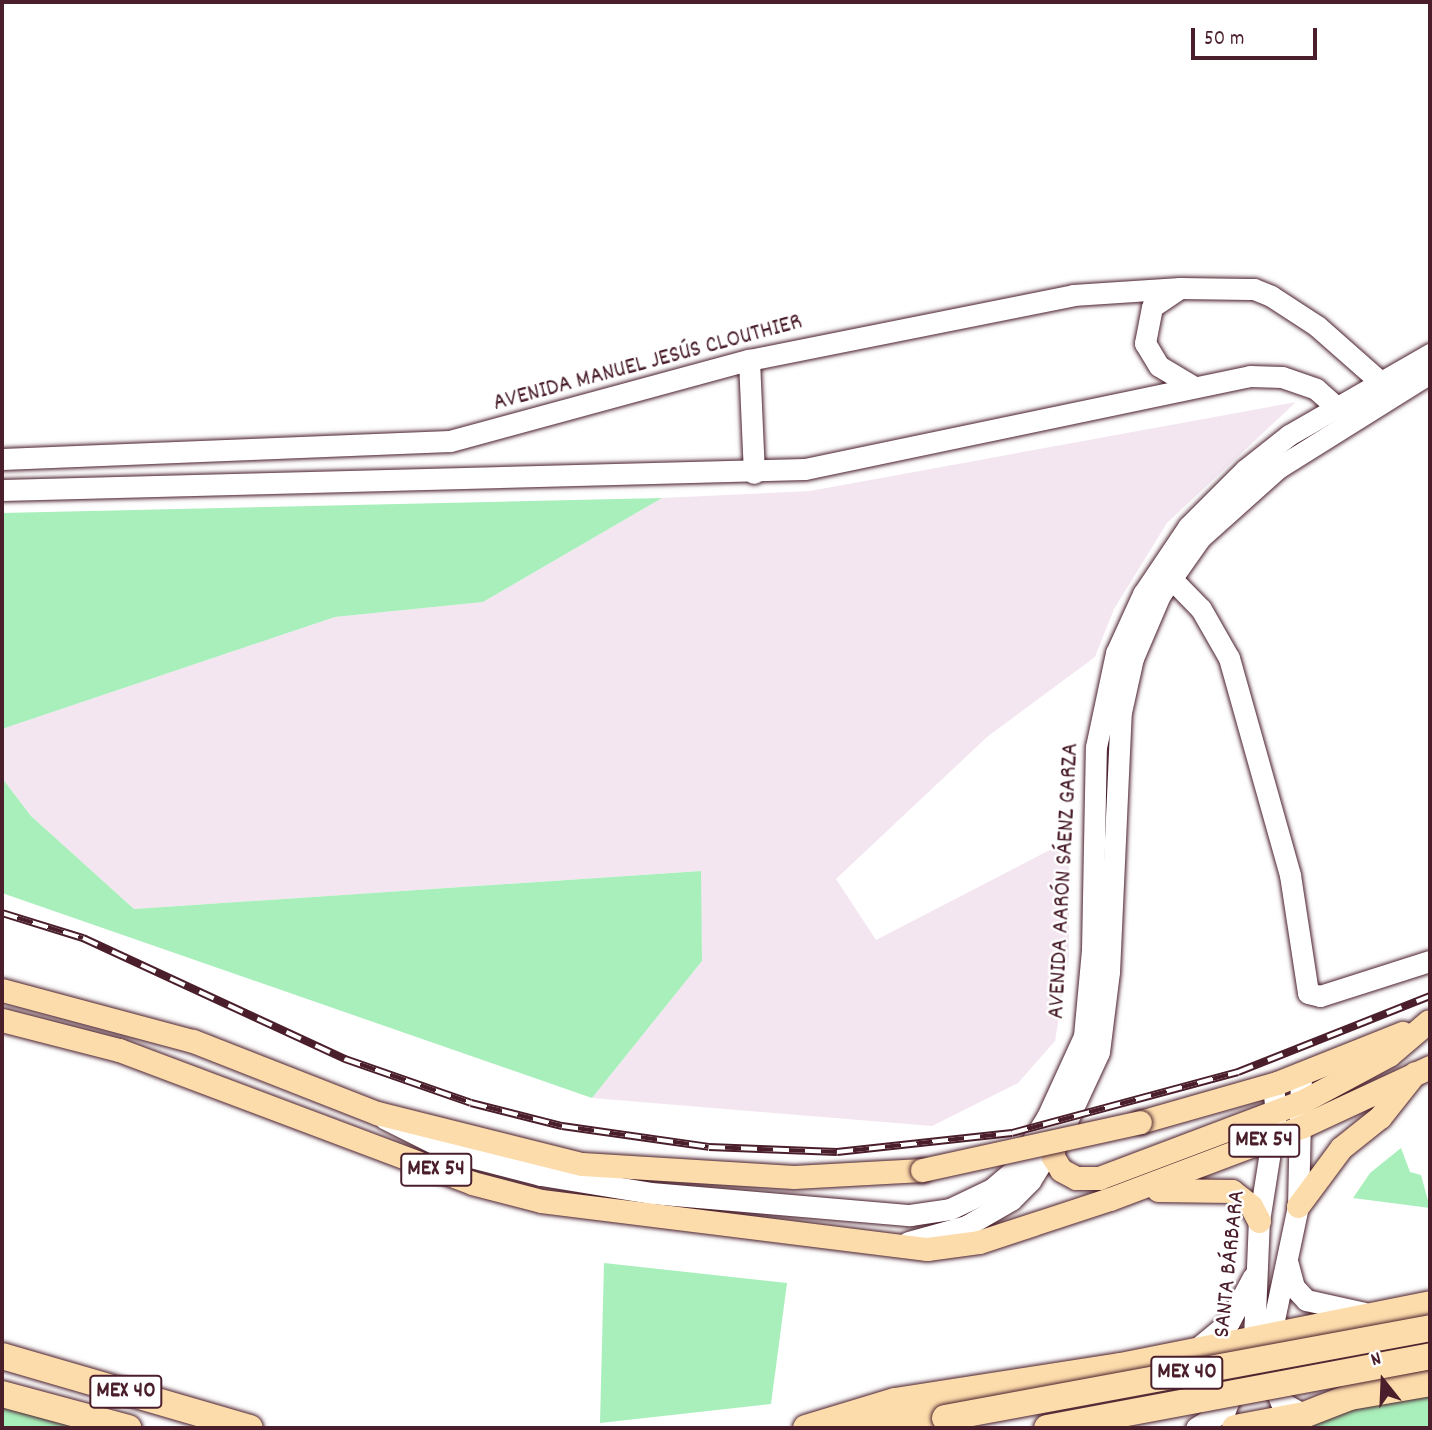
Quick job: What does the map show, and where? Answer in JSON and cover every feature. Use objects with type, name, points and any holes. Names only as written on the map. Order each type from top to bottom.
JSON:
[{"type":"highway","points":[[806,1428],[895,1401],[1194,1351],[1369,1314],[1430,1304]]},
{"type":"highway","name":"MEX 40","points":[[861,1428],[945,1418],[1430,1328]]},
{"type":"highway","name":"MEX 40","points":[[2,1356],[250,1428]]},
{"type":"highway","name":"MEX 40","points":[[1047,1428],[1430,1356]]},
{"type":"highway","points":[[1235,1428],[1304,1415],[1350,1397],[1430,1383]]},
{"type":"highway","name":"MEX 40","points":[[2,1394],[128,1428]]},
{"type":"main road","name":"MEX 54","points":[[2,990],[193,1041],[377,1113],[582,1164],[653,1172],[793,1177],[922,1170],[1140,1122],[1273,1085],[1430,1020]]},
{"type":"main road","name":"MEX 54","points":[[2,1020],[119,1050],[472,1183],[541,1201],[927,1249],[979,1242],[1110,1199],[1303,1126],[1423,1070]]},
{"type":"main road","points":[[1054,1142],[1053,1157],[1061,1170],[1092,1179],[1276,1114],[1389,1055],[1430,1020]]},
{"type":"main road","points":[[1298,1206],[1341,1148],[1380,1117],[1423,1070]]},
{"type":"main road","points":[[1110,1199],[1179,1188],[1224,1189],[1245,1199],[1259,1221]]},
{"type":"street","name":"AVENIDA MANUEL JESÚS CLOUTHIER","points":[[2,459],[450,441],[750,359],[1073,295],[1180,288],[1254,289],[1271,296],[1388,387]]},
{"type":"street","points":[[1180,288],[1152,307],[1143,332],[1159,366],[1192,386]]},
{"type":"street","name":"AVENIDA AARÓN SÁENZ GARZA","points":[[377,1113],[452,1152],[541,1175],[652,1193],[910,1215],[950,1209],[992,1189],[1015,1169],[1047,1118],[1084,1036],[1100,715],[1116,653],[1166,570],[1227,510],[1345,412],[1388,387],[1430,354]]},
{"type":"street","points":[[750,359],[754,473]]},
{"type":"street","name":"AVENIDA AARÓN SÁENZ GARZA","points":[[1388,387],[1430,373]]},
{"type":"street","points":[[2,490],[754,473],[805,469],[954,440],[1192,386],[1282,377],[1345,412]]},
{"type":"street","points":[[1166,570],[1201,609],[1229,658],[1290,875],[1308,993],[1321,996],[1430,961]]},
{"type":"street","name":"AVENIDA AARÓN SÁENZ GARZA","points":[[888,1243],[929,1238],[996,1213],[1030,1181],[1054,1142],[1101,1042],[1121,712],[1140,637],[1166,570]]},
{"type":"street","name":"SANTA BÁRBARA","points":[[1196,1428],[1225,1410],[1262,1336],[1286,1256],[1298,1206],[1304,1100],[1301,1074]]},
{"type":"street","name":"SANTA BÁRBARA","points":[[1273,1085],[1276,1114],[1259,1221],[1262,1252],[1262,1336],[1269,1373],[1281,1402],[1304,1415]]},
{"type":"street","points":[[1194,1351],[1242,1305],[1262,1252]]},
{"type":"street","points":[[1286,1256],[1294,1287],[1306,1300],[1369,1314]]},
{"type":"shaded area","points":[[1296,402],[1167,523],[1114,609],[1095,657],[987,737],[836,879],[876,940],[1069,840],[1069,958],[1055,1041],[1018,1083],[932,1126],[592,1098],[702,961],[700,871],[134,909],[31,816],[2,778],[2,729],[335,617],[483,602],[662,498],[810,491]]},
{"type":"green space","points":[[662,498],[483,602],[335,617],[2,729],[2,513]]},
{"type":"green space","points":[[2,778],[31,816],[134,909],[701,871],[702,961],[592,1098],[2,893]]},
{"type":"green space","points":[[1401,1148],[1410,1172],[1421,1175],[1430,1208],[1353,1198],[1370,1173]]},
{"type":"green space","points":[[604,1263],[787,1283],[771,1404],[600,1423]]},
{"type":"green space","points":[[1430,1382],[1430,1428],[1194,1428]]},
{"type":"green space","points":[[2,1395],[111,1428],[2,1428]]},
{"type":"railway","points":[[2,913],[83,938],[345,1059],[471,1103],[562,1126],[709,1147],[837,1152],[1012,1133],[1238,1072],[1430,996]]}]
